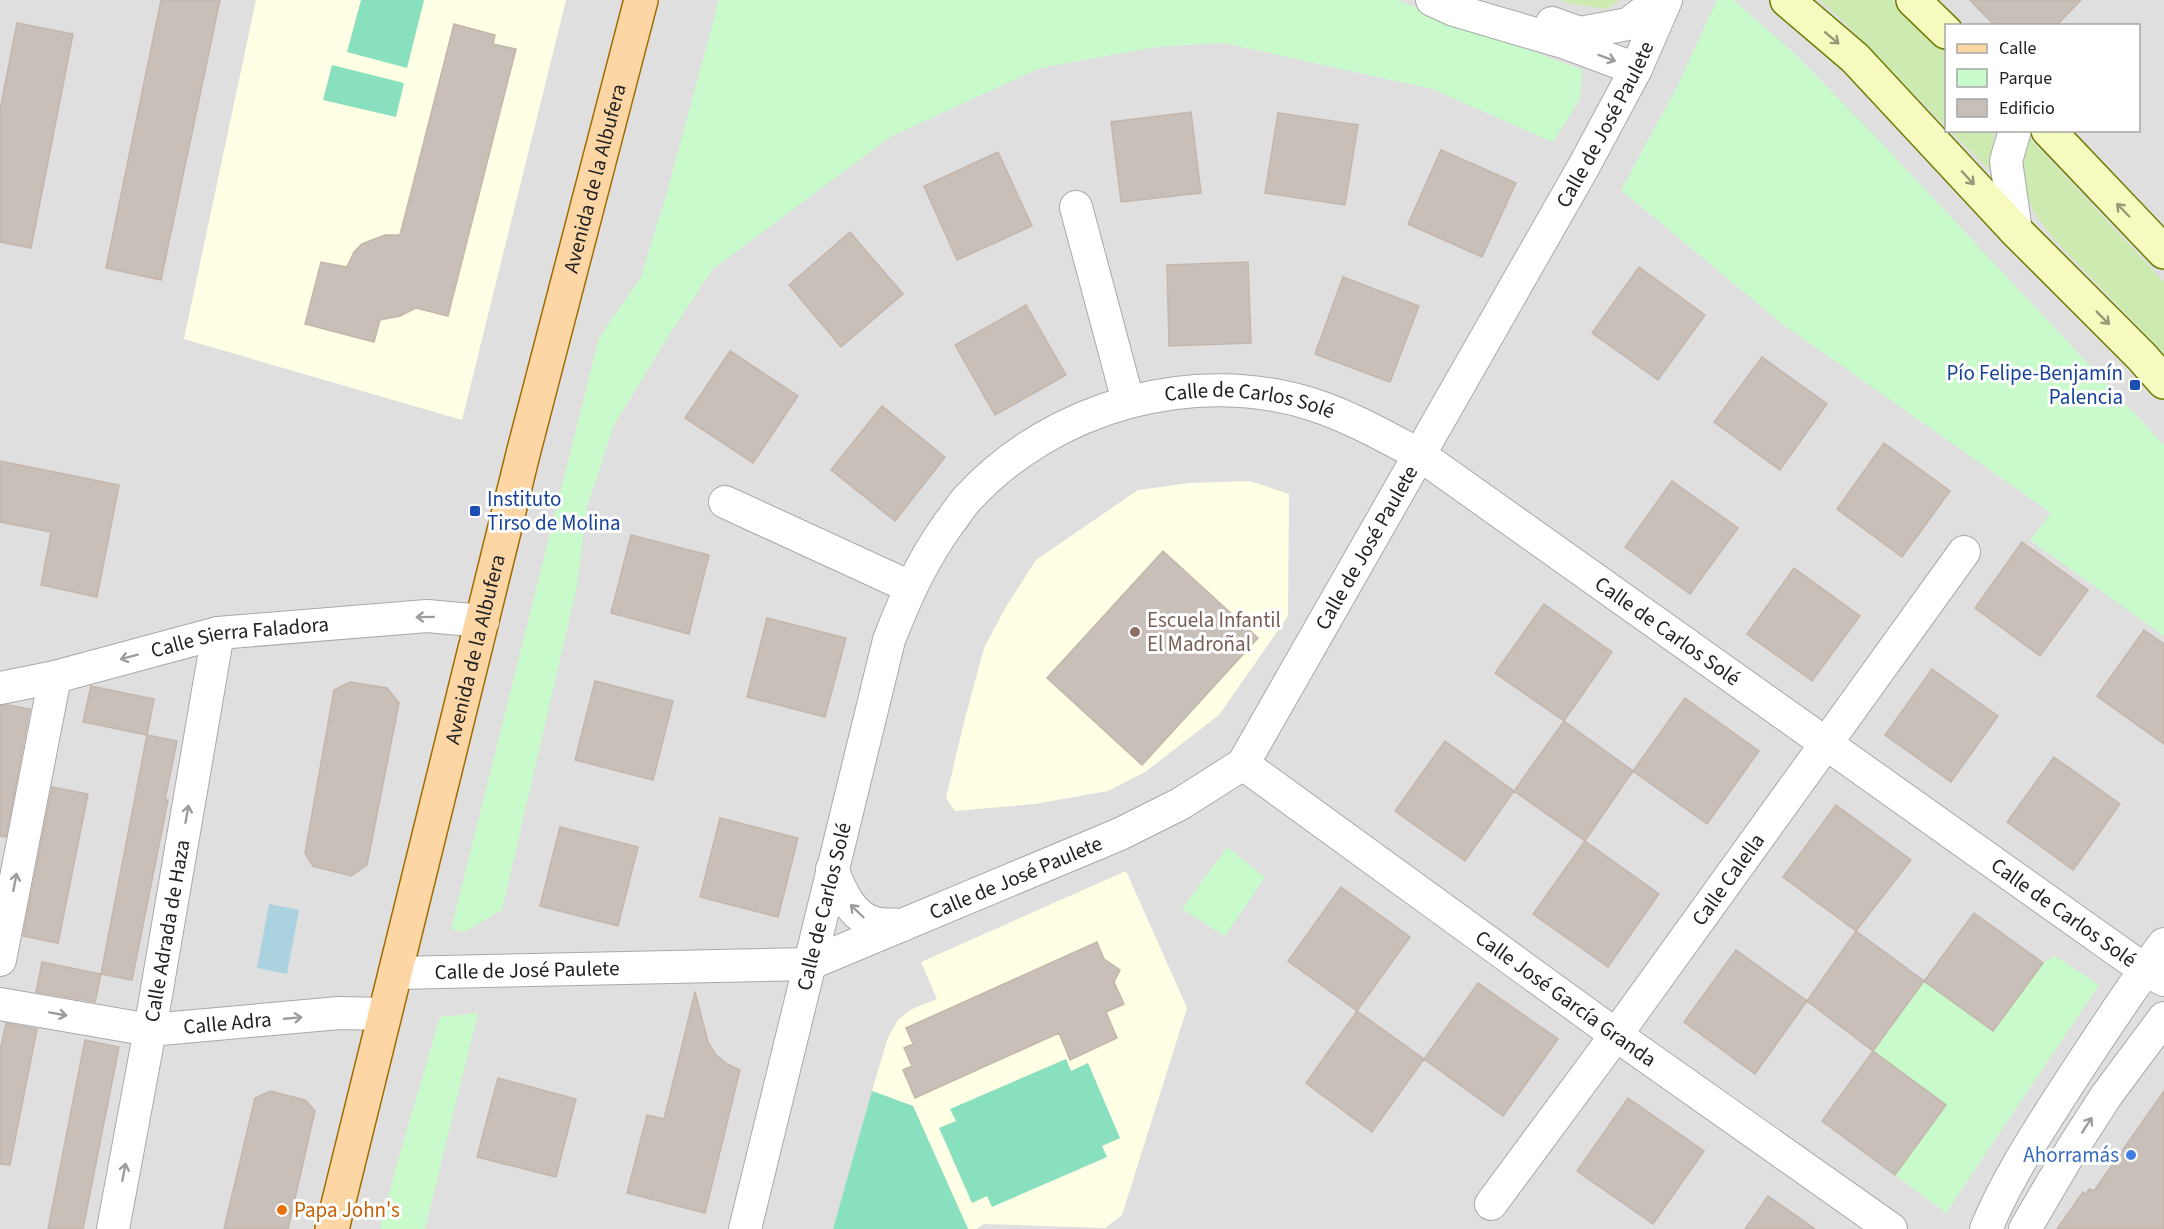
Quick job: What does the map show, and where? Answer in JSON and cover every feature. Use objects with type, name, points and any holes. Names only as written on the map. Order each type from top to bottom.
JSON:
[{"type":"main road","name":"Avenida de la Albufera","points":[[332,1229],[524,450],[641,1]]},
{"type":"street","points":[[1432,0],[1454,10],[1566,43],[1636,69]]},
{"type":"street","points":[[1487,0],[1580,33],[1628,24],[1660,0]]},
{"type":"street","name":"Calle de José Paulete","points":[[395,973],[809,964],[1120,834],[1180,804],[1243,764],[1584,166],[1636,69],[1666,0]]},
{"type":"street","points":[[1787,0],[1854,58],[2016,231],[2164,382]]},
{"type":"street","points":[[1914,0],[1945,30]]},
{"type":"street","points":[[2014,132],[2006,161],[2016,231]]},
{"type":"street","points":[[2050,132],[2164,252]]},
{"type":"street","points":[[1076,207],[1128,401]]},
{"type":"street","name":"Calle de Carlos Solé","points":[[745,1229],[890,640],[910,587],[929,550],[968,498],[1016,455],[1069,424],[1128,401],[1171,393],[1217,390],[1257,392],[1313,405],[1374,430],[1420,455],[2154,975]]},
{"type":"street","points":[[725,502],[910,587]]},
{"type":"street","name":"Calle Calella","points":[[1491,1204],[1616,1035],[1964,552]]},
{"type":"street","name":"Calle Sierra Faladora","points":[[0,688],[55,677],[218,633],[427,616],[483,621]]},
{"type":"street","name":"Calle Adrada de Haza","points":[[113,1229],[150,1030],[218,633]]},
{"type":"street","points":[[0,960],[55,677]]},
{"type":"street","name":"Calle José García Granda","points":[[1243,764],[1616,1035],[1891,1229]]},
{"type":"street","name":"Calle de José Paulete","points":[[832,869],[842,895],[860,916],[873,923],[903,925]]},
{"type":"street","points":[[1986,1229],[1994,1210],[2036,1135],[2109,1021],[2154,975],[2164,944]]},
{"type":"street","name":"Calle Adra","points":[[0,1004],[150,1030],[339,1013],[385,1014]]},
{"type":"street","points":[[2025,1229],[2106,1096],[2164,1018]]},
{"type":"shaded area","points":[[0,0],[2164,0],[2164,1229],[0,1229]]},
{"type":"shaded area","points":[[256,0],[566,0],[462,420],[184,339]]},
{"type":"shaded area","name":"Escuela Infantil El Madroñal","points":[[1250,481],[1289,494],[1288,616],[1219,715],[1145,772],[1108,791],[1034,804],[955,811],[946,798],[984,648],[1007,605],[1036,560],[1138,490],[1190,483]]},
{"type":"shaded area","points":[[1126,871],[1187,1008],[1122,1215],[1105,1228],[984,1224],[976,1229],[968,1229],[913,1106],[872,1091],[888,1037],[898,1020],[910,1010],[937,999],[921,962]]},
{"type":"green space","points":[[361,0],[424,0],[407,68],[347,52]]},
{"type":"green space","points":[[719,0],[1397,0],[1582,70],[1580,99],[1553,142],[1432,89],[1224,43],[1156,47],[1040,68],[890,137],[712,270],[613,427],[587,507],[577,586],[502,910],[464,932],[451,929],[599,338],[641,277],[667,192]]},
{"type":"green space","points":[[1559,0],[1619,0],[1607,9]]},
{"type":"green space","points":[[1717,0],[1733,0],[1793,52],[1876,137],[2164,445],[2164,636],[2030,540],[2051,513],[1781,323],[1621,190],[1678,85]]},
{"type":"green space","points":[[1819,0],[1892,0],[1945,51],[1945,126],[1841,19]]},
{"type":"green space","points":[[332,65],[404,83],[396,117],[323,100]]},
{"type":"green space","points":[[1951,132],[1994,132],[1990,170]]},
{"type":"green space","points":[[2026,134],[2164,282],[2164,354],[2053,238],[2034,213],[2025,190],[2019,162]]},
{"type":"green space","points":[[1227,847],[1265,877],[1225,936],[1182,909]]},
{"type":"green space","points":[[2055,956],[2099,985],[1946,1213],[1895,1175],[1946,1104],[1873,1051],[1924,981],[1993,1031],[2043,963]]},
{"type":"green space","points":[[478,1013],[425,1229],[380,1229],[440,1017]]},
{"type":"green space","points":[[1066,1059],[1071,1071],[1088,1063],[1120,1138],[1102,1146],[1107,1157],[992,1207],[987,1196],[972,1203],[939,1128],[956,1121],[950,1109]]},
{"type":"green space","points":[[872,1091],[913,1106],[968,1229],[833,1229]]},
{"type":"water","points":[[269,904],[299,910],[287,974],[257,968]]},
{"type":"building","points":[[161,0],[220,0],[161,280],[106,268]]},
{"type":"building","points":[[1970,0],[2081,0],[2058,24],[1993,24]]},
{"type":"building","points":[[17,23],[73,34],[31,248],[0,242],[0,110]]},
{"type":"building","points":[[454,24],[495,35],[493,44],[516,49],[448,316],[416,308],[400,316],[380,320],[374,342],[305,324],[321,262],[347,267],[354,252],[362,244],[385,235],[400,235]]},
{"type":"building","points":[[1191,112],[1201,193],[1121,202],[1111,122]]},
{"type":"building","points":[[1278,113],[1358,125],[1345,205],[1265,193]]},
{"type":"building","points":[[1441,150],[1516,183],[1482,257],[1408,224]]},
{"type":"building","points":[[998,152],[1032,226],[957,260],[924,186]]},
{"type":"building","points":[[850,232],[903,294],[841,347],[789,285]]},
{"type":"building","points":[[1248,262],[1251,343],[1169,346],[1167,265]]},
{"type":"building","points":[[1639,267],[1705,315],[1658,380],[1592,333]]},
{"type":"building","points":[[1343,277],[1419,306],[1390,382],[1315,354]]},
{"type":"building","points":[[1026,305],[1066,375],[995,415],[955,345]]},
{"type":"building","points":[[730,351],[798,396],[753,463],[685,418]]},
{"type":"building","points":[[1762,357],[1827,404],[1780,470],[1714,422]]},
{"type":"building","points":[[882,406],[945,457],[895,521],[831,470]]},
{"type":"building","points":[[1884,443],[1950,491],[1902,557],[1837,509]]},
{"type":"building","points":[[0,461],[119,485],[97,597],[41,585],[51,532],[0,522]]},
{"type":"building","points":[[1672,481],[1738,528],[1690,594],[1625,547]]},
{"type":"building","points":[[631,535],[709,555],[689,634],[611,613]]},
{"type":"building","points":[[2022,542],[2088,590],[2040,656],[1975,608]]},
{"type":"building","points":[[1163,551],[1258,638],[1142,765],[1047,678]]},
{"type":"building","points":[[1794,568],[1860,616],[1812,681],[1747,634]]},
{"type":"building","points":[[1544,604],[1612,652],[1564,721],[1495,673]]},
{"type":"building","points":[[767,618],[846,638],[825,717],[747,697]]},
{"type":"building","points":[[2144,630],[2164,644],[2164,744],[2097,696]]},
{"type":"building","points":[[1932,669],[1998,716],[1951,782],[1885,735]]},
{"type":"building","points":[[595,681],[673,701],[653,780],[575,760]]},
{"type":"building","points":[[350,682],[387,688],[399,703],[367,865],[351,876],[313,866],[305,853],[334,690]]},
{"type":"building","points":[[91,686],[154,699],[147,735],[83,722]]},
{"type":"building","points":[[1685,698],[1759,751],[1707,824],[1633,771]]},
{"type":"building","points":[[0,705],[30,709],[6,837],[0,836]]},
{"type":"building","points":[[1564,721],[1633,771],[1585,841],[1514,791]]},
{"type":"building","points":[[147,735],[177,741],[165,800],[168,800],[132,980],[101,974]]},
{"type":"building","points":[[1445,741],[1514,791],[1465,861],[1395,811]]},
{"type":"building","points":[[2054,757],[2120,804],[2073,870],[2007,822]]},
{"type":"building","points":[[52,787],[88,794],[58,943],[23,936]]},
{"type":"building","points":[[1836,805],[1911,860],[1856,931],[1783,877]]},
{"type":"building","points":[[720,818],[798,838],[778,917],[700,897]]},
{"type":"building","points":[[560,827],[638,847],[618,926],[540,906]]},
{"type":"building","points":[[1585,841],[1659,894],[1608,967],[1533,914]]},
{"type":"building","points":[[1341,887],[1410,937],[1357,1011],[1288,961]]},
{"type":"building","points":[[1974,913],[2043,963],[1993,1031],[1924,981]]},
{"type":"building","points":[[1856,931],[1924,981],[1873,1051],[1807,1001]]},
{"type":"building","points":[[1097,942],[1104,959],[1120,970],[1114,982],[1124,1004],[1106,1012],[1117,1038],[1070,1060],[1059,1033],[915,1098],[903,1070],[912,1066],[904,1048],[913,1044],[906,1028]]},
{"type":"building","points":[[1736,950],[1807,1001],[1755,1074],[1684,1022]]},
{"type":"building","points":[[42,962],[101,974],[95,1002],[36,992]]},
{"type":"building","points":[[1478,983],[1558,1039],[1503,1116],[1424,1059]]},
{"type":"building","points":[[695,992],[708,1042],[715,1054],[727,1064],[740,1070],[705,1213],[627,1193],[647,1115],[664,1119]]},
{"type":"building","points":[[1357,1011],[1424,1059],[1372,1132],[1306,1083]]},
{"type":"building","points":[[6,1023],[37,1029],[10,1165],[0,1164],[0,1051]]},
{"type":"building","points":[[85,1040],[119,1047],[83,1229],[48,1229]]},
{"type":"building","points":[[1873,1051],[1946,1105],[1895,1175],[1822,1121]]},
{"type":"building","points":[[498,1078],[576,1099],[556,1177],[477,1157]]},
{"type":"building","points":[[270,1091],[305,1100],[315,1111],[288,1229],[224,1229],[255,1098]]},
{"type":"building","points":[[2164,1091],[2164,1229],[2057,1229],[2083,1192],[2086,1194],[2089,1189],[2094,1191]]},
{"type":"building","points":[[1628,1098],[1704,1151],[1653,1224],[1577,1171]]},
{"type":"building","points":[[1768,1196],[1815,1229],[1745,1229]]},
{"type":"place","name":"Pío Felipe-Benjamín Palencia","points":[[2135,385]]},
{"type":"place","name":"Instituto Tirso de Molina","points":[[475,511]]},
{"type":"place","name":"Escuela Infantil El Madroñal","points":[[1135,632]]},
{"type":"place","name":"Ahorramás","points":[[2131,1155]]},
{"type":"place","name":"Papa John's","points":[[282,1210]]}]
